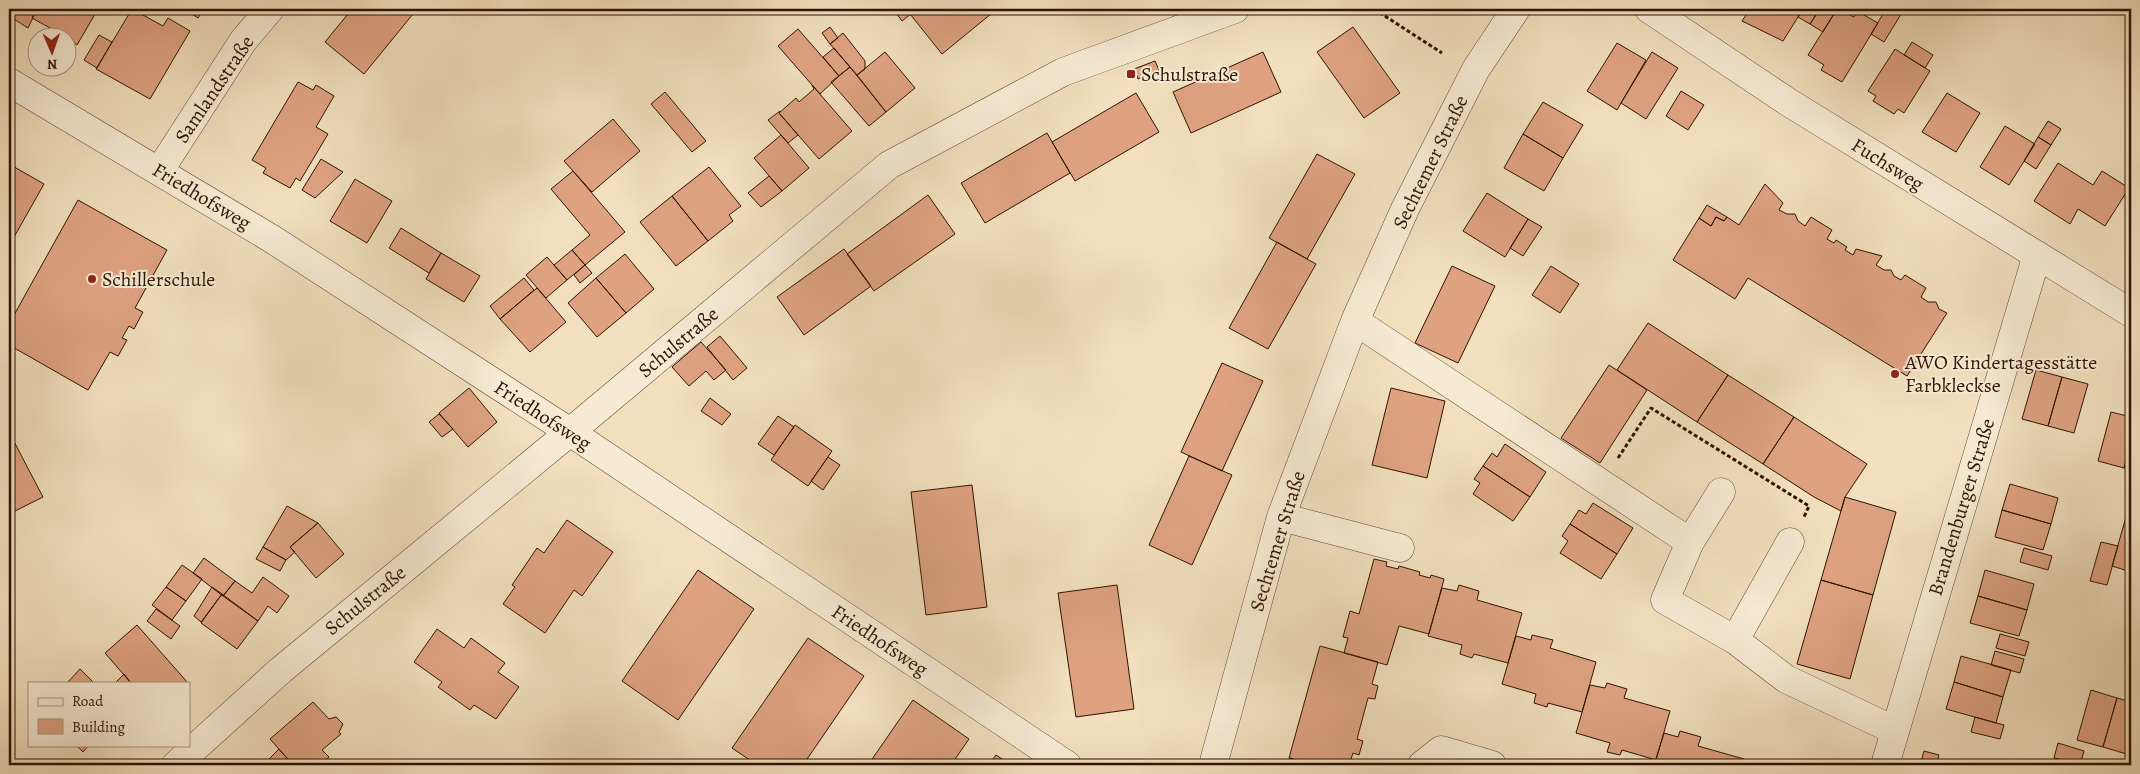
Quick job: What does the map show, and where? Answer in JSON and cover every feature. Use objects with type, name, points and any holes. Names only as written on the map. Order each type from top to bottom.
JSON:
[{"type":"street","name":"Samlandstraße","points":[[160,170],[243,42],[270,9]]},
{"type":"street","name":"Schulstraße","points":[[176,765],[281,670],[570,432],[889,165],[1063,72],[1235,9]]},
{"type":"street","name":"Sechtemer Straße","points":[[1213,765],[1281,517],[1355,322],[1405,209],[1476,69],[1516,9]]},
{"type":"street","name":"Fuchsweg","points":[[1649,9],[1788,102],[2131,313]]},
{"type":"street","name":"Friedhofsweg","points":[[9,82],[160,170],[272,239],[570,432],[1067,765]]},
{"type":"street","name":"Brandenburger Straße","points":[[1885,765],[2037,255]]},
{"type":"street","points":[[1355,322],[1690,542]]},
{"type":"street","points":[[1721,492],[1690,542],[1665,600],[1735,640],[1786,679],[1894,730]]},
{"type":"street","points":[[1281,517],[1400,548]]},
{"type":"street","points":[[1735,640],[1790,542]]},
{"type":"street","points":[[1422,765],[1441,750],[1492,765]]},
{"type":"path","points":[[1374,9],[1442,53]]},
{"type":"building","points":[[9,9],[37,9],[28,28],[9,16]]},
{"type":"building","points":[[37,9],[98,9],[78,43],[78,28],[50,28],[32,18]]},
{"type":"building","points":[[132,9],[163,26],[168,18],[190,31],[150,99],[96,69]]},
{"type":"building","points":[[184,9],[204,9],[198,18]]},
{"type":"building","points":[[352,9],[406,9],[413,14],[364,74],[325,42]]},
{"type":"building","points":[[406,9],[417,9],[413,14]]},
{"type":"building","points":[[893,9],[917,9],[902,21]]},
{"type":"building","points":[[917,9],[997,9],[942,54],[910,14]]},
{"type":"building","points":[[1750,9],[1803,9],[1783,41],[1742,21]]},
{"type":"building","points":[[1803,9],[1820,9],[1810,24],[1798,17]]},
{"type":"building","points":[[1820,9],[1837,9],[1823,32],[1810,24]]},
{"type":"building","points":[[1837,9],[1854,17],[1857,11],[1878,23],[1842,82],[1821,70],[1824,65],[1808,55]]},
{"type":"building","points":[[1886,9],[1903,11],[1884,42],[1871,34]]},
{"type":"building","points":[[830,27],[838,38],[830,44],[822,33]]},
{"type":"building","points":[[1353,27],[1400,93],[1364,118],[1317,52]]},
{"type":"building","points":[[798,29],[839,76],[820,94],[778,46]]},
{"type":"building","points":[[843,33],[865,61],[865,69],[857,75],[830,44]]},
{"type":"building","points":[[99,35],[112,42],[97,68],[84,60]]},
{"type":"building","points":[[1912,42],[1933,55],[1925,68],[1904,55]]},
{"type":"building","points":[[1617,43],[1646,60],[1617,110],[1587,91]]},
{"type":"building","points":[[834,48],[850,67],[839,76],[823,57]]},
{"type":"building","points":[[1895,49],[1930,71],[1904,113],[1898,109],[1894,114],[1873,101],[1876,96],[1868,91]]},
{"type":"building","points":[[885,52],[915,88],[886,112],[857,75]]},
{"type":"building","points":[[1263,52],[1281,92],[1191,133],[1173,92]]},
{"type":"building","points":[[1652,52],[1678,68],[1646,119],[1621,103]]},
{"type":"building","points":[[1155,61],[1159,70],[1138,79],[1134,69]]},
{"type":"building","points":[[850,67],[886,112],[869,126],[831,82]]},
{"type":"building","points":[[298,82],[313,90],[316,85],[334,96],[316,127],[328,134],[300,181],[296,178],[290,188],[263,173],[266,168],[252,160]]},
{"type":"building","points":[[812,85],[852,131],[819,159],[779,113],[796,98],[799,102],[814,89]]},
{"type":"building","points":[[1681,91],[1704,105],[1688,130],[1666,116]]},
{"type":"building","points":[[665,92],[706,141],[692,152],[651,104]]},
{"type":"building","points":[[1136,93],[1159,132],[1075,181],[1052,142]]},
{"type":"building","points":[[1947,93],[1980,113],[1956,152],[1922,132]]},
{"type":"building","points":[[1543,102],[1583,125],[1563,158],[1523,134]]},
{"type":"building","points":[[780,111],[779,113],[798,135],[788,143],[768,120]]},
{"type":"building","points":[[613,119],[640,151],[592,192],[564,161]]},
{"type":"building","points":[[2048,121],[2061,129],[2051,145],[2038,137]]},
{"type":"building","points":[[2005,126],[2035,144],[2009,185],[1980,167]]},
{"type":"building","points":[[1047,133],[1070,173],[985,223],[961,183]]},
{"type":"building","points":[[1523,134],[1563,158],[1544,191],[1504,168]]},
{"type":"building","points":[[781,135],[809,168],[782,191],[754,158]]},
{"type":"building","points":[[2038,137],[2051,145],[2036,169],[2024,161]]},
{"type":"building","points":[[1317,154],[1355,174],[1307,259],[1269,238]]},
{"type":"building","points":[[321,159],[343,172],[315,198],[302,190]]},
{"type":"building","points":[[2058,163],[2093,185],[2102,171],[2129,188],[2105,226],[2078,209],[2070,224],[2034,201]]},
{"type":"building","points":[[9,164],[44,184],[9,246]]},
{"type":"building","points":[[709,167],[741,206],[729,215],[733,221],[708,241],[672,196]]},
{"type":"building","points":[[573,171],[625,232],[585,265],[572,250],[590,235],[551,189]]},
{"type":"building","points":[[769,176],[782,191],[761,207],[748,193]]},
{"type":"building","points":[[355,179],[392,201],[367,243],[330,221]]},
{"type":"building","points":[[1765,184],[1783,203],[1779,210],[1787,214],[1795,214],[1798,221],[1805,226],[1811,217],[1832,230],[1827,239],[1834,243],[1836,240],[1847,247],[1845,250],[1853,255],[1856,249],[1882,256],[1876,265],[1884,270],[1891,270],[1894,276],[1901,280],[1905,275],[1926,288],[1921,297],[1928,302],[1936,302],[1939,309],[1947,313],[1907,376],[1748,278],[1735,299],[1673,260],[1699,218],[1711,226],[1716,217],[1724,221],[1727,217],[1739,225]]},
{"type":"building","points":[[1487,193],[1528,219],[1505,257],[1463,231]]},
{"type":"building","points":[[928,195],[955,234],[874,291],[847,254]]},
{"type":"building","points":[[672,196],[708,241],[676,266],[640,222]]},
{"type":"building","name":"Schillerschule","points":[[78,200],[167,250],[135,308],[143,312],[134,329],[129,326],[122,338],[127,340],[118,356],[110,352],[88,390],[9,345],[9,324]]},
{"type":"building","points":[[1707,205],[1727,217],[1724,221],[1716,217],[1711,226],[1699,218]]},
{"type":"building","points":[[1528,219],[1542,227],[1523,256],[1510,248]]},
{"type":"building","points":[[401,228],[441,253],[429,273],[389,248]]},
{"type":"building","points":[[1277,242],[1316,264],[1268,349],[1229,328]]},
{"type":"building","points":[[844,249],[871,286],[804,335],[777,297]]},
{"type":"building","points":[[572,250],[585,265],[567,280],[554,265]]},
{"type":"building","points":[[441,253],[480,276],[464,302],[426,279]]},
{"type":"building","points":[[625,254],[654,289],[626,313],[596,278]]},
{"type":"building","points":[[547,257],[567,280],[546,298],[526,275]]},
{"type":"building","points":[[585,265],[592,273],[580,283],[574,275]]},
{"type":"building","points":[[1452,266],[1495,286],[1458,363],[1415,343]]},
{"type":"building","points":[[1551,266],[1579,284],[1560,313],[1532,295]]},
{"type":"building","points":[[524,278],[534,290],[500,319],[490,306]]},
{"type":"building","points":[[596,278],[626,313],[597,337],[568,303]]},
{"type":"building","points":[[537,288],[566,322],[530,352],[500,319]]},
{"type":"building","points":[[1648,323],[1728,375],[1697,422],[1617,370]]},
{"type":"building","points":[[720,336],[747,368],[733,380],[707,347]]},
{"type":"building","points":[[701,342],[726,370],[714,380],[706,371],[689,386],[672,367]]},
{"type":"building","points":[[1222,363],[1263,381],[1222,471],[1181,452]]},
{"type":"building","points":[[1609,365],[1647,390],[1600,463],[1561,438]]},
{"type":"building","points":[[2036,370],[2062,377],[2048,426],[2022,419]]},
{"type":"building","points":[[1728,375],[1794,417],[1763,464],[1697,422]]},
{"type":"building","points":[[2062,377],[2088,384],[2074,433],[2048,426]]},
{"type":"building","points":[[469,388],[497,422],[468,447],[439,413]]},
{"type":"building","points":[[1391,388],[1445,401],[1427,478],[1372,465]]},
{"type":"building","points":[[710,398],[731,414],[722,425],[701,411]]},
{"type":"building","points":[[2111,412],[2131,417],[2131,442],[2124,468],[2098,461]]},
{"type":"building","points":[[439,414],[453,429],[442,437],[429,422]]},
{"type":"building","points":[[778,416],[794,427],[774,455],[758,444]]},
{"type":"building","points":[[1794,417],[1867,464],[1845,497],[1841,511],[1814,497],[1763,464]]},
{"type":"building","points":[[795,425],[832,451],[808,486],[771,460]]},
{"type":"building","points":[[9,432],[43,497],[9,514]]},
{"type":"building","points":[[2131,442],[2131,470],[2124,468]]},
{"type":"building","points":[[1505,444],[1546,472],[1530,497],[1483,466],[1492,453],[1497,457]]},
{"type":"building","points":[[1189,456],[1232,475],[1192,565],[1149,545]]},
{"type":"building","points":[[828,457],[840,465],[823,490],[811,481]]},
{"type":"building","points":[[1483,466],[1530,497],[1513,521],[1473,494],[1480,483],[1474,479]]},
{"type":"building","points":[[2010,484],[2058,498],[2051,524],[2002,510]]},
{"type":"building","points":[[972,485],[987,607],[926,615],[911,492]]},
{"type":"building","points":[[1845,497],[1896,512],[1873,595],[1821,580]]},
{"type":"building","points":[[1593,503],[1633,528],[1617,554],[1570,524],[1579,510],[1586,514]]},
{"type":"building","points":[[287,506],[318,523],[290,547],[295,552],[286,560],[263,547]]},
{"type":"building","points":[[2002,510],[2051,524],[2043,550],[1995,537]]},
{"type":"building","points":[[2126,517],[2131,518],[2131,572],[2112,566]]},
{"type":"building","points":[[567,520],[613,552],[582,596],[574,590],[545,633],[503,604],[515,587],[512,585],[537,548],[544,553]]},
{"type":"building","points":[[318,523],[344,554],[316,578],[290,547]]},
{"type":"building","points":[[1570,524],[1617,554],[1601,579],[1560,553],[1568,541],[1562,536]]},
{"type":"building","points":[[2101,542],[2118,546],[2107,585],[2090,581]]},
{"type":"building","points":[[263,547],[286,560],[280,571],[256,559]]},
{"type":"building","points":[[2024,548],[2052,556],[2048,570],[2020,562]]},
{"type":"building","points":[[204,558],[235,581],[223,596],[193,573]]},
{"type":"building","points":[[1374,559],[1387,562],[1386,566],[1398,569],[1399,566],[1420,572],[1419,575],[1430,578],[1431,575],[1444,579],[1429,634],[1399,626],[1387,665],[1344,653],[1348,638],[1343,637],[1350,611],[1359,614]]},
{"type":"building","points":[[182,565],[202,579],[186,601],[166,587]]},
{"type":"building","points":[[698,570],[754,609],[678,720],[622,681]]},
{"type":"building","points":[[1985,570],[2034,584],[2027,610],[1978,596]]},
{"type":"building","points":[[263,577],[289,596],[277,613],[268,606],[258,621],[223,596],[235,581],[252,593]]},
{"type":"building","points":[[1821,580],[1873,595],[1850,679],[1797,664]]},
{"type":"building","points":[[1117,585],[1134,709],[1076,717],[1058,593]]},
{"type":"building","points":[[1459,585],[1479,591],[1477,600],[1522,613],[1508,663],[1474,654],[1472,658],[1460,654],[1462,645],[1428,636],[1442,588],[1457,591]]},
{"type":"building","points":[[166,587],[186,601],[172,620],[152,605]]},
{"type":"building","points":[[212,587],[222,594],[201,622],[194,616]]},
{"type":"building","points":[[222,594],[258,621],[237,649],[201,623]]},
{"type":"building","points":[[1978,596],[2027,610],[2019,636],[1970,623]]},
{"type":"building","points":[[156,609],[180,626],[171,639],[147,621]]},
{"type":"building","points":[[137,625],[187,682],[130,682],[105,653]]},
{"type":"building","points":[[437,629],[464,648],[471,638],[505,663],[498,672],[519,687],[496,719],[474,705],[470,710],[438,687],[442,682],[414,662]]},
{"type":"building","points":[[2000,634],[2029,642],[2025,656],[1996,648]]},
{"type":"building","points":[[1532,635],[1553,640],[1550,648],[1596,662],[1582,712],[1548,703],[1547,707],[1534,703],[1536,694],[1502,684],[1516,636],[1531,640]]},
{"type":"building","points":[[808,638],[864,676],[803,765],[757,765],[732,748]]},
{"type":"building","points":[[1320,646],[1378,662],[1372,684],[1378,686],[1375,699],[1368,698],[1357,739],[1363,741],[1359,755],[1353,753],[1349,765],[1316,765],[1289,758]]},
{"type":"building","points":[[1995,651],[2024,659],[2020,673],[1991,665]]},
{"type":"building","points":[[1961,656],[2011,670],[2003,697],[1954,682]]},
{"type":"building","points":[[80,669],[93,682],[68,682]]},
{"type":"building","points":[[124,674],[130,682],[116,682]]},
{"type":"building","points":[[1954,682],[2003,697],[1996,723],[1946,709]]},
{"type":"building","points":[[1607,683],[1627,689],[1624,698],[1670,711],[1656,760],[1622,750],[1620,755],[1607,752],[1610,743],[1576,733],[1590,685],[1605,688]]},
{"type":"building","points":[[2091,690],[2117,698],[2103,747],[2077,740]]},
{"type":"building","points":[[2117,698],[2131,702],[2130,755],[2103,747]]},
{"type":"building","points":[[913,700],[969,739],[951,765],[868,765]]},
{"type":"building","points":[[313,702],[329,719],[336,717],[343,724],[339,732],[341,734],[322,750],[329,757],[320,765],[293,765],[270,739]]},
{"type":"building","points":[[1975,717],[2004,725],[2000,739],[1971,732]]},
{"type":"building","points":[[1680,731],[1701,737],[1698,746],[1744,759],[1742,765],[1654,765],[1664,733],[1678,737]]},
{"type":"building","points":[[2058,743],[2084,751],[2080,765],[2054,758]]},
{"type":"building","points":[[77,746],[88,746],[83,752]]},
{"type":"building","points":[[279,749],[293,765],[271,765],[267,761]]},
{"type":"building","points":[[1924,751],[1939,755],[1936,765],[1920,765]]},
{"type":"building","points":[[996,755],[1011,765],[988,765]]},
{"type":"building","points":[[1290,758],[1316,765],[1288,765]]},
{"type":"place","name":"Schulstraße","points":[[1131,74]]},
{"type":"place","name":"Schillerschule","points":[[92,279]]},
{"type":"place","name":"AWO Kindertagesstätte Farbkleckse","points":[[1895,374]]}]
